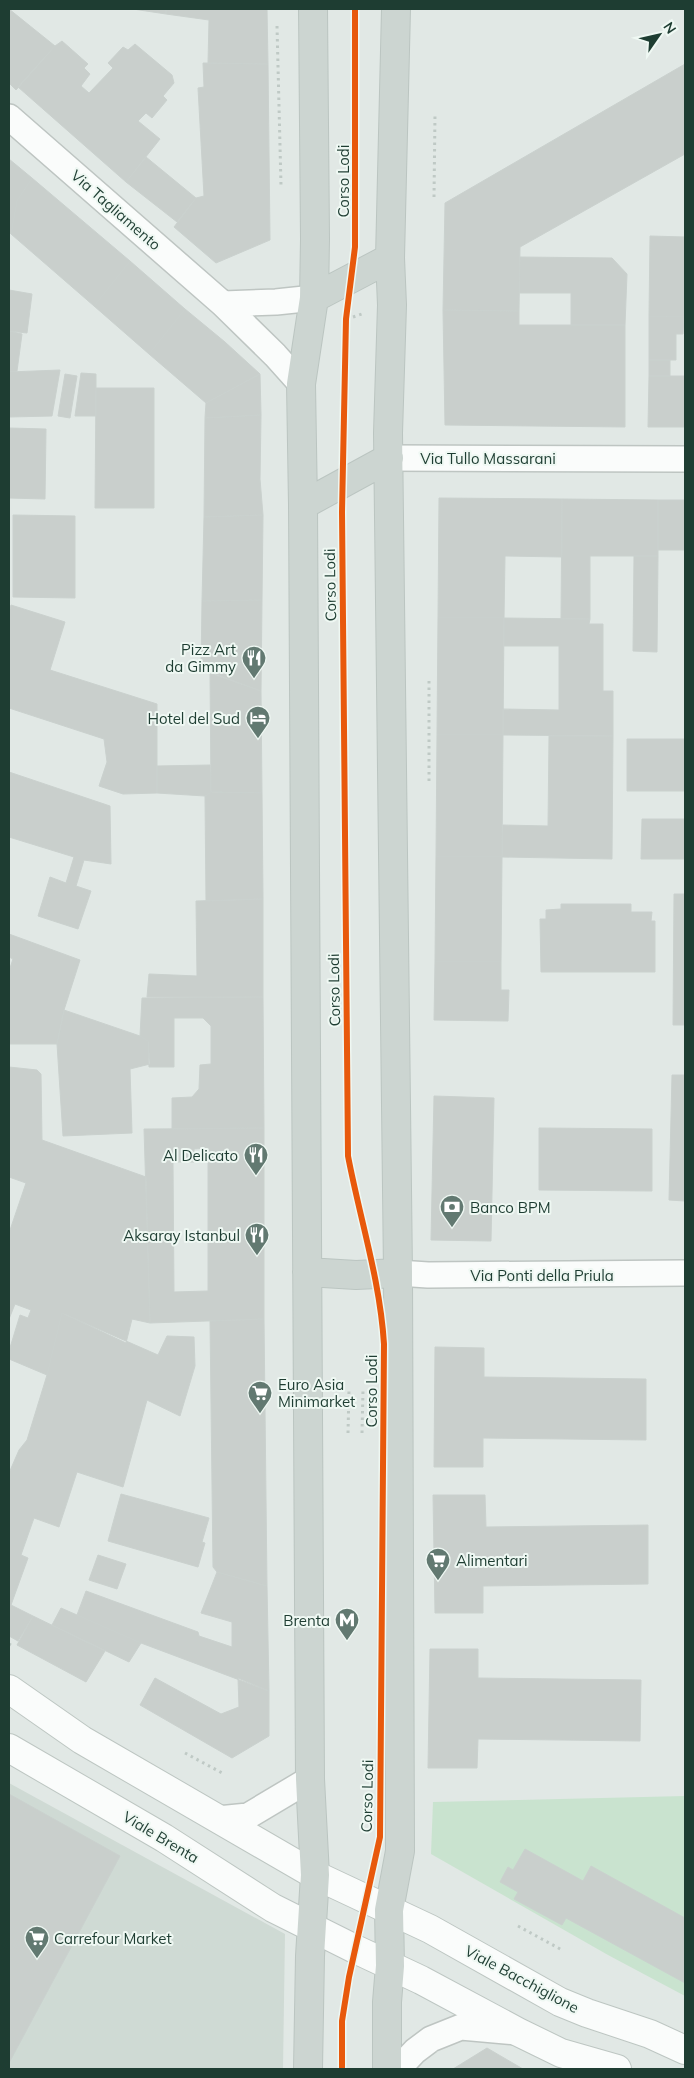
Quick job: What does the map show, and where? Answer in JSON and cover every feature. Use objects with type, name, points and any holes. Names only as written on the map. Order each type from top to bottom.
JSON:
[{"type":"main road","name":"Corso Lodi","points":[[308,2069],[311,1928],[315,1875],[310,1779],[304,505],[301,384],[314,298],[313,9]]},
{"type":"main road","name":"Corso Lodi","points":[[387,2069],[390,1910],[400,1851],[398,1273],[389,458],[392,304],[390,258],[396,9]]},
{"type":"main road","points":[[314,298],[390,258]]},
{"type":"main road","name":"Via Tullo Massarani","points":[[304,505],[389,458]]},
{"type":"main road","points":[[308,1272],[356,1275],[398,1273]]},
{"type":"street","name":"Via Tagliamento","points":[[9,117],[223,304],[275,355],[301,384]]},
{"type":"street","points":[[223,304],[314,298]]},
{"type":"street","name":"Via Tullo Massarani","points":[[389,458],[685,459]]},
{"type":"street","name":"Via Ponti della Priula","points":[[398,1273],[428,1276],[685,1273]]},
{"type":"street","points":[[9,1689],[82,1740],[218,1819],[315,1875],[390,1910]]},
{"type":"street","name":"Viale Brenta","points":[[9,1748],[164,1838],[273,1908],[311,1928]]},
{"type":"street","points":[[218,1819],[248,1816],[310,1779]]},
{"type":"street","name":"Viale Bacchiglione","points":[[390,1910],[430,1929],[560,2002],[650,2034],[685,2050]]},
{"type":"street","points":[[311,1928],[421,1980],[561,2053],[617,2069]]},
{"type":"street","points":[[398,2069],[415,2051],[431,2039],[461,2027],[518,2032]]},
{"type":"path","points":[[277,26],[281,186]]},
{"type":"path","points":[[434,197],[436,114]]},
{"type":"path","points":[[350,280],[351,317]]},
{"type":"path","points":[[429,781],[430,677]]},
{"type":"path","points":[[348,1390],[348,1433]]},
{"type":"path","points":[[362,1433],[363,1390]]},
{"type":"path","points":[[185,1754],[224,1774]]},
{"type":"path","points":[[518,1926],[562,1950]]},
{"type":"shaded area","points":[[9,1783],[285,1934],[283,2069],[9,2069]]},
{"type":"green space","points":[[685,1796],[685,1996],[608,1955],[431,1854],[433,1802]]},
{"type":"building","points":[[9,9],[55,46],[16,90],[9,83]]},
{"type":"building","points":[[133,9],[166,9],[166,14]]},
{"type":"building","points":[[166,9],[267,9],[268,64],[208,63],[209,20],[166,14]]},
{"type":"building","points":[[62,41],[88,64],[84,68],[90,74],[81,86],[89,93],[113,68],[108,63],[123,47],[128,50],[135,44],[172,75],[174,83],[163,96],[167,100],[152,118],[146,113],[138,121],[160,139],[126,182],[18,87],[55,46]]},
{"type":"building","points":[[203,63],[268,64],[270,240],[216,263],[174,227],[196,198],[204,196],[198,88],[204,87]]},
{"type":"building","points":[[685,64],[685,154],[520,247],[519,311],[443,310],[445,203]]},
{"type":"building","points":[[146,157],[196,198],[177,222],[126,182]]},
{"type":"building","points":[[9,159],[32,178],[17,201],[11,234],[9,231]]},
{"type":"building","points":[[32,178],[130,261],[94,306],[11,234],[17,201]]},
{"type":"building","points":[[650,236],[685,237],[685,317],[649,316]]},
{"type":"building","points":[[520,257],[612,258],[627,274],[625,325],[571,325],[571,293],[519,293]]},
{"type":"building","points":[[130,261],[185,309],[149,354],[94,306]]},
{"type":"building","points":[[9,290],[32,294],[27,333],[9,331]]},
{"type":"building","points":[[185,309],[260,374],[206,403],[149,354]]},
{"type":"building","points":[[443,310],[519,311],[519,325],[625,325],[625,427],[445,425]]},
{"type":"building","points":[[649,316],[684,317],[683,334],[676,334],[676,360],[649,360]]},
{"type":"building","points":[[9,331],[22,334],[17,371],[9,372]]},
{"type":"building","points":[[649,360],[670,360],[670,376],[649,376]]},
{"type":"building","points":[[60,370],[52,416],[9,417],[9,372]]},
{"type":"building","points":[[81,373],[96,374],[96,416],[75,416]]},
{"type":"building","points":[[65,374],[77,376],[70,418],[58,416]]},
{"type":"building","points":[[260,374],[261,415],[205,418],[206,403]]},
{"type":"building","points":[[649,376],[685,376],[685,427],[648,427]]},
{"type":"building","points":[[96,388],[154,388],[154,508],[95,508]]},
{"type":"building","points":[[261,415],[260,479],[263,515],[204,517],[205,418]]},
{"type":"building","points":[[9,428],[46,429],[45,499],[9,498]]},
{"type":"building","points":[[439,498],[562,499],[562,557],[505,556],[504,618],[438,617]]},
{"type":"building","points":[[562,499],[658,500],[658,556],[590,556],[590,619],[561,619]]},
{"type":"building","points":[[658,500],[685,500],[685,550],[658,550]]},
{"type":"building","points":[[13,515],[75,516],[75,598],[13,597]]},
{"type":"building","points":[[263,515],[262,600],[202,601],[204,517]]},
{"type":"building","points":[[634,556],[658,556],[657,652],[633,651]]},
{"type":"building","points":[[262,600],[261,691],[201,670],[202,601]]},
{"type":"building","points":[[11,605],[65,622],[50,670],[157,704],[157,793],[123,794],[99,786],[107,762],[104,739],[9,708],[9,613]]},
{"type":"building","points":[[438,617],[504,618],[503,735],[437,734]]},
{"type":"building","points":[[504,618],[590,619],[589,624],[603,624],[603,691],[613,691],[613,736],[503,735],[503,709],[559,710],[559,646],[504,646]]},
{"type":"building","points":[[210,672],[261,691],[262,793],[211,792]]},
{"type":"building","points":[[437,734],[503,735],[502,857],[436,856]]},
{"type":"building","points":[[549,736],[613,736],[612,859],[502,857],[503,825],[548,826]]},
{"type":"building","points":[[627,739],[685,739],[685,791],[627,791]]},
{"type":"building","points":[[210,765],[211,792],[205,796],[157,793],[157,766]]},
{"type":"building","points":[[9,772],[110,806],[111,864],[84,860],[76,886],[91,891],[78,929],[38,916],[50,877],[66,883],[74,857],[9,837]]},
{"type":"building","points":[[211,792],[262,793],[263,899],[206,901],[205,796]]},
{"type":"building","points":[[642,819],[685,819],[685,859],[641,859]]},
{"type":"building","points":[[436,856],[502,857],[501,962],[435,961]]},
{"type":"building","points":[[674,894],[685,894],[685,1025],[673,1025]]},
{"type":"building","points":[[263,899],[263,997],[147,997],[149,974],[197,976],[196,901]]},
{"type":"building","points":[[561,904],[631,904],[631,912],[652,912],[651,921],[655,921],[655,972],[541,972],[540,919],[546,919],[546,910],[561,909]]},
{"type":"building","points":[[9,934],[80,960],[64,1010],[57,1044],[9,1044],[9,971],[13,959],[9,957]]},
{"type":"building","points":[[435,961],[501,962],[501,990],[509,990],[508,1021],[434,1020]]},
{"type":"building","points":[[263,997],[264,1128],[172,1129],[172,1098],[192,1097],[199,1089],[200,1065],[211,1064],[211,1026],[203,1018],[174,1018],[174,1067],[149,1067],[148,1041],[140,1036],[142,998]]},
{"type":"building","points":[[64,1010],[140,1036],[148,1041],[150,1064],[130,1069],[132,1133],[63,1136],[57,1044]]},
{"type":"building","points":[[9,1067],[37,1070],[41,1074],[42,1140],[146,1177],[150,1323],[132,1319],[126,1343],[62,1313],[47,1375],[9,1359],[9,1351],[20,1315],[28,1318],[31,1310],[15,1304],[9,1319],[9,1233],[26,1183],[9,1177]]},
{"type":"building","points":[[672,1075],[685,1075],[685,1201],[669,1200]]},
{"type":"building","points":[[434,1096],[494,1098],[491,1241],[431,1240]]},
{"type":"building","points":[[264,1128],[264,1319],[150,1323],[144,1129]],"holes":[[[208,1148],[208,1291],[174,1292],[173,1162],[194,1162],[194,1149]]]},
{"type":"building","points":[[539,1128],[652,1129],[652,1191],[539,1190]]},
{"type":"building","points":[[62,1313],[158,1355],[167,1336],[194,1337],[195,1366],[180,1416],[147,1400],[123,1487],[77,1472],[59,1527],[34,1518],[21,1555],[28,1558],[11,1605],[33,1616],[18,1641],[9,1636],[9,1473],[19,1450],[27,1440],[47,1375]]},
{"type":"building","points":[[264,1319],[267,1586],[217,1572],[213,1567],[210,1321]]},
{"type":"building","points":[[435,1347],[484,1348],[484,1377],[646,1379],[646,1440],[483,1438],[483,1467],[434,1467]]},
{"type":"building","points":[[121,1494],[209,1518],[202,1542],[205,1543],[198,1567],[108,1541]]},
{"type":"building","points":[[433,1495],[485,1495],[486,1527],[648,1525],[648,1584],[483,1586],[483,1613],[435,1613]]},
{"type":"building","points":[[98,1555],[126,1564],[117,1589],[89,1580]]},
{"type":"building","points":[[217,1572],[267,1586],[269,1691],[141,1643],[77,1615],[86,1591],[198,1632],[199,1636],[232,1647],[232,1622],[201,1613]]},
{"type":"building","points":[[61,1608],[141,1643],[129,1662],[52,1625]]},
{"type":"building","points":[[33,1616],[105,1651],[86,1682],[17,1645]]},
{"type":"building","points":[[430,1649],[478,1649],[478,1678],[641,1680],[640,1741],[478,1739],[477,1768],[428,1768]]},
{"type":"building","points":[[155,1678],[221,1714],[239,1707],[238,1678],[269,1691],[269,1736],[232,1758],[140,1705]]},
{"type":"building","name":"Carrefour Market","points":[[9,1794],[120,1856],[9,2063]]},
{"type":"building","points":[[525,1849],[583,1881],[591,1866],[685,1918],[685,1983],[566,1918],[562,1925],[514,1899],[518,1892],[500,1882],[508,1867],[513,1870]]},
{"type":"building","points":[[487,2048],[523,2069],[453,2069]]},
{"type":"cycle path","points":[[342,2069],[342,2021],[349,1977],[380,1837],[384,1344],[374,1273],[348,1156],[342,512],[346,319],[355,247],[355,9]]},
{"type":"place","name":"Pizz Art da Gimmy","points":[[254,679]]},
{"type":"place","name":"Hotel del Sud","points":[[258,739]]},
{"type":"place","name":"Al Delicato","points":[[256,1176]]},
{"type":"place","name":"Banco BPM","points":[[452,1228]]},
{"type":"place","name":"Aksaray Istanbul","points":[[257,1256]]},
{"type":"place","name":"Euro Asia Minimarket","points":[[260,1414]]},
{"type":"place","name":"Alimentari","points":[[438,1581]]},
{"type":"place","name":"Brenta","points":[[347,1641]]},
{"type":"place","name":"Carrefour Market","points":[[37,1959]]}]
